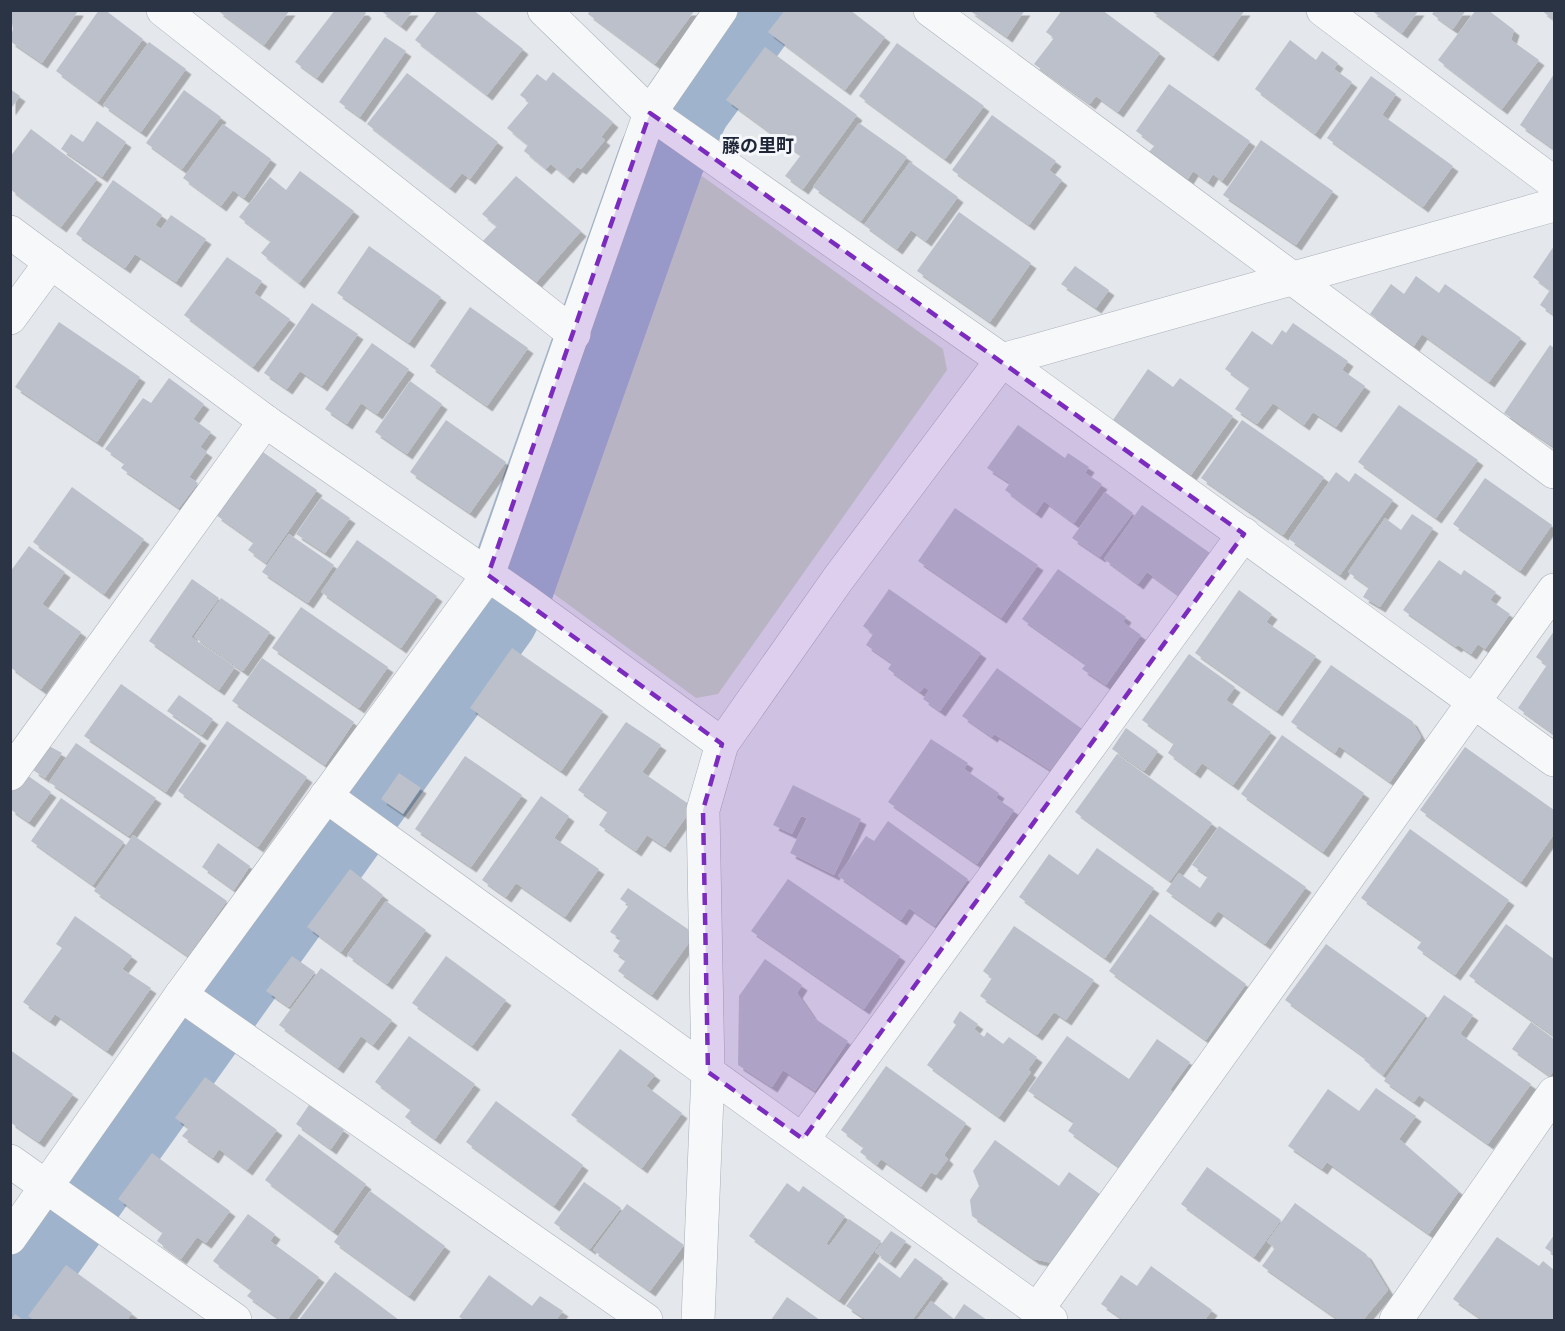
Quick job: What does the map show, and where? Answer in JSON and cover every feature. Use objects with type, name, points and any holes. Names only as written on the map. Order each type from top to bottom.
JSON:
[{"type":"street","points":[[162,10],[574,334]]},
{"type":"street","points":[[544,10],[668,126],[1002,360],[1554,760]]},
{"type":"street","points":[[10,1238],[66,1200],[345,809],[493,578],[574,334],[721,10]]},
{"type":"street","points":[[930,10],[1554,472]]},
{"type":"street","points":[[1323,10],[1554,183]]},
{"type":"street","points":[[698,1320],[708,1072],[703,810],[722,744],[838,579],[1002,360],[1554,206]]},
{"type":"street","points":[[10,232],[265,421],[526,601],[722,744]]},
{"type":"street","points":[[10,318],[51,262]]},
{"type":"street","points":[[10,774],[265,421]]},
{"type":"street","points":[[803,1139],[1244,534]]},
{"type":"street","points":[[345,809],[1044,1315],[1554,590]]},
{"type":"street","points":[[201,1009],[646,1320]]},
{"type":"street","points":[[1396,1320],[1554,1093]]},
{"type":"street","points":[[10,1161],[235,1320]]},
{"type":"highlighted area","points":[[650,113],[1244,534],[803,1139],[708,1072],[703,810],[722,744],[488,575]]},
{"type":"green space","points":[[681,161],[943,349],[947,370],[718,694],[696,698],[539,583]]},
{"type":"building","points":[[10,10],[78,11],[42,63],[10,41],[13,29]]},
{"type":"building","points":[[99,10],[105,10],[143,39],[98,102],[56,71]]},
{"type":"building","points":[[217,10],[290,10],[264,45]]},
{"type":"building","points":[[335,10],[363,10],[366,13],[317,78],[295,62]]},
{"type":"building","points":[[380,10],[413,10],[401,26]]},
{"type":"building","points":[[438,10],[473,10],[523,49],[487,95],[415,40]]},
{"type":"building","points":[[590,10],[695,10],[655,64],[588,14]]},
{"type":"building","points":[[785,10],[850,10],[885,37],[845,90],[768,32]]},
{"type":"building","points":[[969,10],[1025,10],[1007,37]]},
{"type":"building","points":[[1062,10],[1102,10],[1160,53],[1118,112],[1096,96],[1090,104],[1034,64],[1054,38],[1046,32]]},
{"type":"building","points":[[1150,10],[1245,10],[1213,56]]},
{"type":"building","points":[[1371,10],[1419,10],[1402,33]]},
{"type":"building","points":[[1435,10],[1466,10],[1453,29],[1432,14]]},
{"type":"building","points":[[1476,10],[1488,10],[1514,30],[1511,40],[1539,60],[1502,109],[1438,60]]},
{"type":"building","points":[[1541,10],[1554,10],[1554,20]]},
{"type":"building","points":[[385,37],[406,51],[360,117],[339,102]]},
{"type":"building","points":[[1290,40],[1316,60],[1322,51],[1338,63],[1334,69],[1352,82],[1315,134],[1255,89]]},
{"type":"building","points":[[149,42],[186,69],[141,132],[103,105]]},
{"type":"building","points":[[897,43],[984,106],[945,159],[859,96]]},
{"type":"building","points":[[765,47],[857,115],[803,189],[785,176],[801,155],[726,100]]},
{"type":"building","points":[[553,72],[613,122],[601,137],[605,140],[581,169],[577,167],[568,178],[551,164],[546,169],[524,151],[528,145],[507,128],[529,102],[520,95],[537,74],[546,81]]},
{"type":"building","points":[[407,73],[498,142],[470,179],[462,173],[450,188],[367,124]]},
{"type":"building","points":[[1554,74],[1554,149],[1520,125]]},
{"type":"building","points":[[1371,76],[1396,94],[1382,115],[1453,166],[1423,207],[1327,138]]},
{"type":"building","points":[[1169,84],[1250,141],[1222,181],[1213,174],[1208,182],[1193,171],[1188,179],[1149,152],[1155,145],[1136,131]]},
{"type":"building","points":[[10,89],[20,96],[10,110]]},
{"type":"building","points":[[184,90],[221,117],[182,169],[146,143]]},
{"type":"building","points":[[992,115],[1056,161],[1049,170],[1062,180],[1029,225],[952,170]]},
{"type":"building","points":[[97,121],[126,142],[102,177],[61,149],[71,134],[83,142]]},
{"type":"building","points":[[859,123],[907,157],[861,221],[813,187]]},
{"type":"building","points":[[223,124],[271,159],[244,198],[233,190],[221,206],[183,178]]},
{"type":"building","points":[[31,129],[97,179],[61,227],[10,189],[10,157]]},
{"type":"building","points":[[1261,140],[1333,191],[1296,245],[1223,195]]},
{"type":"building","points":[[910,162],[958,197],[926,241],[911,230],[897,249],[864,225]]},
{"type":"building","points":[[300,171],[354,211],[299,283],[261,253],[271,241],[239,217],[270,177],[286,190]]},
{"type":"building","points":[[516,176],[581,231],[533,286],[482,242],[497,226],[482,214]]},
{"type":"building","points":[[113,180],[162,215],[155,225],[161,229],[171,215],[206,239],[176,282],[135,254],[125,268],[76,234]]},
{"type":"building","points":[[959,212],[1031,263],[990,322],[917,271]]},
{"type":"building","points":[[369,246],[441,297],[409,343],[337,293]]},
{"type":"building","points":[[1554,246],[1554,315],[1540,305],[1550,290],[1533,277]]},
{"type":"building","points":[[227,257],[262,281],[254,293],[290,319],[253,367],[184,315]]},
{"type":"building","points":[[1075,266],[1109,290],[1096,308],[1061,284]]},
{"type":"building","points":[[1416,276],[1439,293],[1445,284],[1521,338],[1489,382],[1422,334],[1414,346],[1370,314],[1391,284],[1404,294]]},
{"type":"building","points":[[312,303],[358,334],[322,386],[300,371],[287,389],[264,373]]},
{"type":"building","points":[[470,307],[528,348],[487,406],[430,366]]},
{"type":"building","points":[[59,322],[140,377],[97,442],[15,387]]},
{"type":"building","points":[[1293,323],[1348,361],[1342,370],[1365,386],[1336,427],[1313,412],[1304,425],[1273,403],[1257,424],[1235,409],[1250,387],[1225,369],[1252,331],[1272,345],[1282,330],[1286,333]]},
{"type":"building","points":[[372,343],[409,369],[377,414],[361,403],[347,424],[325,409]]},
{"type":"building","points":[[1550,345],[1554,348],[1554,447],[1504,413]]},
{"type":"building","points":[[1148,369],[1173,387],[1180,378],[1233,416],[1191,475],[1113,420]]},
{"type":"building","points":[[169,378],[204,404],[193,419],[211,432],[200,447],[207,452],[189,477],[198,483],[179,508],[121,468],[125,463],[105,449],[143,398],[151,403]]},
{"type":"building","points":[[410,381],[442,404],[407,454],[375,432]]},
{"type":"building","points":[[1399,405],[1478,460],[1436,518],[1358,462]]},
{"type":"building","points":[[446,420],[506,462],[470,513],[410,472]]},
{"type":"building","points":[[1242,420],[1324,477],[1283,535],[1201,478]]},
{"type":"building","points":[[1018,425],[1065,458],[1068,453],[1089,467],[1085,473],[1102,484],[1074,523],[1044,501],[1036,513],[1005,490],[1010,483],[987,468]]},
{"type":"building","points":[[260,450],[317,490],[266,563],[248,550],[254,542],[216,515]]},
{"type":"building","points":[[1336,472],[1349,482],[1355,473],[1393,500],[1340,575],[1289,539]]},
{"type":"building","points":[[1485,478],[1552,525],[1520,571],[1453,524]]},
{"type":"building","points":[[72,487],[144,539],[104,594],[33,542]]},
{"type":"building","points":[[1105,492],[1133,513],[1100,557],[1072,538]]},
{"type":"building","points":[[321,498],[350,518],[325,553],[296,534]]},
{"type":"building","points":[[1142,505],[1210,553],[1180,596],[1147,572],[1138,584],[1104,559]]},
{"type":"building","points":[[955,508],[1038,565],[1001,618],[918,561]]},
{"type":"building","points":[[1412,514],[1433,528],[1380,607],[1363,597],[1369,587],[1348,572],[1385,518],[1401,530]]},
{"type":"building","points":[[289,534],[334,565],[308,603],[262,572]]},
{"type":"building","points":[[357,540],[437,596],[401,648],[321,592]]},
{"type":"building","points":[[29,546],[65,572],[42,604],[81,632],[41,689],[10,667],[10,572]]},
{"type":"building","points":[[1439,560],[1461,575],[1464,570],[1496,592],[1490,600],[1510,614],[1485,649],[1478,644],[1471,654],[1458,645],[1456,647],[1403,610]]},
{"type":"building","points":[[1058,569],[1126,617],[1123,622],[1141,635],[1106,685],[1082,669],[1086,664],[1022,619]]},
{"type":"building","points":[[192,579],[219,598],[191,637],[235,667],[219,690],[149,641]]},
{"type":"building","points":[[889,589],[981,653],[940,711],[923,699],[929,690],[924,687],[920,692],[888,669],[892,663],[866,645],[873,634],[863,626]]},
{"type":"building","points":[[1239,590],[1272,614],[1266,622],[1316,656],[1277,711],[1195,653]]},
{"type":"building","points":[[221,598],[270,632],[243,671],[194,637]]},
{"type":"building","points":[[301,607],[388,667],[359,708],[272,648]]},
{"type":"building","points":[[1554,631],[1554,734],[1518,708],[1547,665],[1536,657]]},
{"type":"building","points":[[512,648],[603,711],[561,771],[470,708]]},
{"type":"building","points":[[1189,654],[1235,687],[1226,700],[1271,732],[1233,785],[1202,763],[1195,773],[1168,753],[1174,743],[1142,720]]},
{"type":"building","points":[[262,658],[354,722],[325,765],[232,701]]},
{"type":"building","points":[[1331,665],[1412,721],[1421,737],[1390,782],[1339,746],[1335,753],[1291,722]]},
{"type":"building","points":[[997,668],[1085,731],[1055,773],[994,734],[992,737],[962,716]]},
{"type":"building","points":[[121,684],[201,740],[166,792],[84,736]]},
{"type":"building","points":[[179,695],[213,719],[202,735],[167,711]]},
{"type":"building","points":[[227,721],[307,777],[258,847],[178,791]]},
{"type":"building","points":[[626,722],[661,745],[642,772],[693,807],[665,847],[647,835],[636,851],[599,825],[608,811],[578,790]]},
{"type":"building","points":[[1126,728],[1158,751],[1144,771],[1112,749]]},
{"type":"building","points":[[1282,735],[1364,793],[1323,852],[1241,794]]},
{"type":"building","points":[[931,739],[968,763],[964,769],[999,793],[996,798],[1014,810],[977,864],[888,802]]},
{"type":"building","points":[[76,743],[156,798],[129,836],[49,782]]},
{"type":"building","points":[[49,746],[62,753],[45,778],[33,770]]},
{"type":"building","points":[[1465,747],[1554,810],[1554,834],[1521,882],[1420,810]]},
{"type":"building","points":[[1117,754],[1212,823],[1170,881],[1075,812]]},
{"type":"building","points":[[465,756],[522,795],[471,867],[415,829]]},
{"type":"building","points":[[24,773],[51,792],[29,822],[10,809],[10,792]]},
{"type":"building","points":[[399,773],[421,788],[403,814],[381,799]]},
{"type":"building","points":[[793,785],[861,819],[834,875],[790,853],[807,818],[801,816],[792,834],[773,825]]},
{"type":"building","points":[[541,796],[569,816],[554,838],[599,869],[565,917],[516,883],[506,897],[482,880]]},
{"type":"building","points":[[61,798],[124,842],[93,885],[31,841]]},
{"type":"building","points":[[888,821],[968,879],[935,926],[909,908],[901,920],[838,876],[866,836],[874,841]]},
{"type":"building","points":[[1219,826],[1306,887],[1265,944],[1218,911],[1210,922],[1166,891],[1179,873],[1200,888],[1208,876],[1192,865]]},
{"type":"building","points":[[1410,829],[1509,900],[1455,975],[1417,948],[1422,941],[1361,898]]},
{"type":"building","points":[[133,835],[227,901],[188,956],[94,891]]},
{"type":"building","points":[[218,843],[250,866],[234,890],[202,867]]},
{"type":"building","points":[[1097,848],[1154,888],[1105,958],[1019,897],[1049,854],[1078,875]]},
{"type":"building","points":[[350,869],[383,895],[341,952],[307,927]]},
{"type":"building","points":[[788,879],[900,956],[864,1009],[751,931]]},
{"type":"building","points":[[628,888],[695,934],[652,995],[618,971],[626,960],[613,951],[621,939],[610,932],[629,905],[620,899]]},
{"type":"building","points":[[386,901],[426,930],[387,984],[347,955]]},
{"type":"building","points":[[1150,914],[1246,984],[1206,1040],[1109,971]]},
{"type":"building","points":[[75,916],[132,956],[122,969],[151,988],[107,1051],[55,1014],[50,1021],[23,1002],[62,948],[56,944]]},
{"type":"building","points":[[1506,924],[1554,959],[1554,1036],[1469,976]]},
{"type":"building","points":[[1014,926],[1094,980],[1066,1020],[1054,1012],[1037,1035],[980,996],[992,978],[983,971]]},
{"type":"building","points":[[1326,944],[1426,1015],[1383,1075],[1364,1060],[1366,1058],[1285,1000]]},
{"type":"building","points":[[292,956],[315,972],[289,1007],[266,991]]},
{"type":"building","points":[[446,956],[506,1000],[472,1046],[412,1003]]},
{"type":"building","points":[[765,959],[802,985],[797,993],[814,1018],[848,1041],[815,1091],[783,1070],[772,1087],[738,1065],[739,996]]},
{"type":"building","points":[[321,968],[392,1020],[373,1045],[361,1036],[338,1068],[279,1025]]},
{"type":"building","points":[[1444,995],[1473,1015],[1460,1034],[1531,1084],[1488,1144],[1419,1095],[1414,1102],[1384,1081]]},
{"type":"building","points":[[960,1011],[978,1024],[974,1029],[984,1037],[987,1032],[1003,1044],[1009,1037],[1037,1057],[1028,1070],[1031,1072],[999,1117],[927,1065],[956,1025],[953,1022]]},
{"type":"building","points":[[1531,1022],[1554,1039],[1554,1070],[1550,1076],[1512,1049]]},
{"type":"building","points":[[409,1036],[475,1084],[435,1139],[405,1117],[411,1109],[375,1082]]},
{"type":"building","points":[[1067,1036],[1129,1079],[1157,1039],[1190,1062],[1170,1090],[1175,1094],[1122,1169],[1068,1131],[1074,1122],[1028,1091]]},
{"type":"building","points":[[620,1049],[655,1075],[646,1086],[682,1113],[642,1168],[571,1115]]},
{"type":"building","points":[[10,1050],[73,1094],[39,1142],[10,1122]]},
{"type":"building","points":[[886,1066],[966,1123],[944,1155],[948,1159],[936,1175],[931,1172],[921,1187],[881,1159],[877,1165],[860,1152],[864,1147],[841,1130]]},
{"type":"building","points":[[205,1077],[277,1130],[247,1170],[219,1149],[213,1158],[182,1136],[189,1128],[175,1118]]},
{"type":"building","points":[[1376,1088],[1416,1116],[1399,1139],[1459,1191],[1429,1234],[1327,1162],[1322,1169],[1288,1146],[1328,1089],[1359,1111]]},
{"type":"building","points":[[496,1101],[583,1165],[554,1206],[466,1142]]},
{"type":"building","points":[[309,1105],[344,1130],[331,1149],[296,1124]]},
{"type":"building","points":[[299,1134],[366,1184],[333,1231],[265,1180]]},
{"type":"building","points":[[995,1140],[1059,1186],[1069,1172],[1104,1197],[1056,1264],[1034,1259],[972,1216],[970,1200],[979,1186],[973,1171]]},
{"type":"building","points":[[152,1153],[230,1211],[206,1243],[197,1237],[181,1259],[157,1241],[163,1232],[118,1199]]},
{"type":"building","points":[[1207,1167],[1281,1220],[1254,1257],[1181,1204]]},
{"type":"building","points":[[584,1182],[621,1208],[590,1249],[554,1223]]},
{"type":"building","points":[[787,1183],[799,1192],[803,1186],[845,1216],[826,1244],[829,1246],[849,1219],[881,1241],[839,1300],[749,1236]]},
{"type":"building","points":[[370,1191],[445,1246],[409,1296],[334,1242]]},
{"type":"building","points":[[1295,1203],[1366,1254],[1388,1290],[1363,1320],[1339,1320],[1262,1266],[1275,1248],[1267,1242]]},
{"type":"building","points":[[627,1204],[684,1245],[650,1291],[593,1250]]},
{"type":"building","points":[[248,1214],[275,1234],[270,1241],[319,1277],[287,1320],[281,1320],[247,1296],[252,1290],[213,1261]]},
{"type":"building","points":[[891,1231],[906,1241],[890,1263],[875,1252]]},
{"type":"building","points":[[1554,1235],[1554,1254],[1545,1248]]},
{"type":"building","points":[[1497,1237],[1539,1266],[1543,1261],[1554,1270],[1554,1320],[1483,1320],[1453,1299]]},
{"type":"building","points":[[915,1258],[943,1278],[912,1320],[867,1320],[846,1306],[879,1262],[900,1278]]},
{"type":"building","points":[[66,1265],[132,1313],[127,1320],[34,1320],[28,1316]]},
{"type":"building","points":[[1151,1266],[1212,1310],[1205,1320],[1124,1320],[1101,1304],[1121,1275],[1137,1286]]},
{"type":"building","points":[[335,1272],[399,1320],[299,1320]]},
{"type":"building","points":[[489,1275],[532,1306],[540,1296],[563,1311],[556,1320],[464,1320],[459,1317]]},
{"type":"building","points":[[787,1297],[820,1320],[771,1320]]},
{"type":"building","points":[[931,1301],[954,1319],[964,1304],[987,1320],[917,1320]]},
{"type":"building","points":[[15,1314],[23,1320],[11,1320]]},
{"type":"waterway","points":[[10,1294],[495,616],[512,582],[662,157],[688,105],[757,10]]},
{"type":"district","name":"藤の里町","points":[[758,146]]}]
